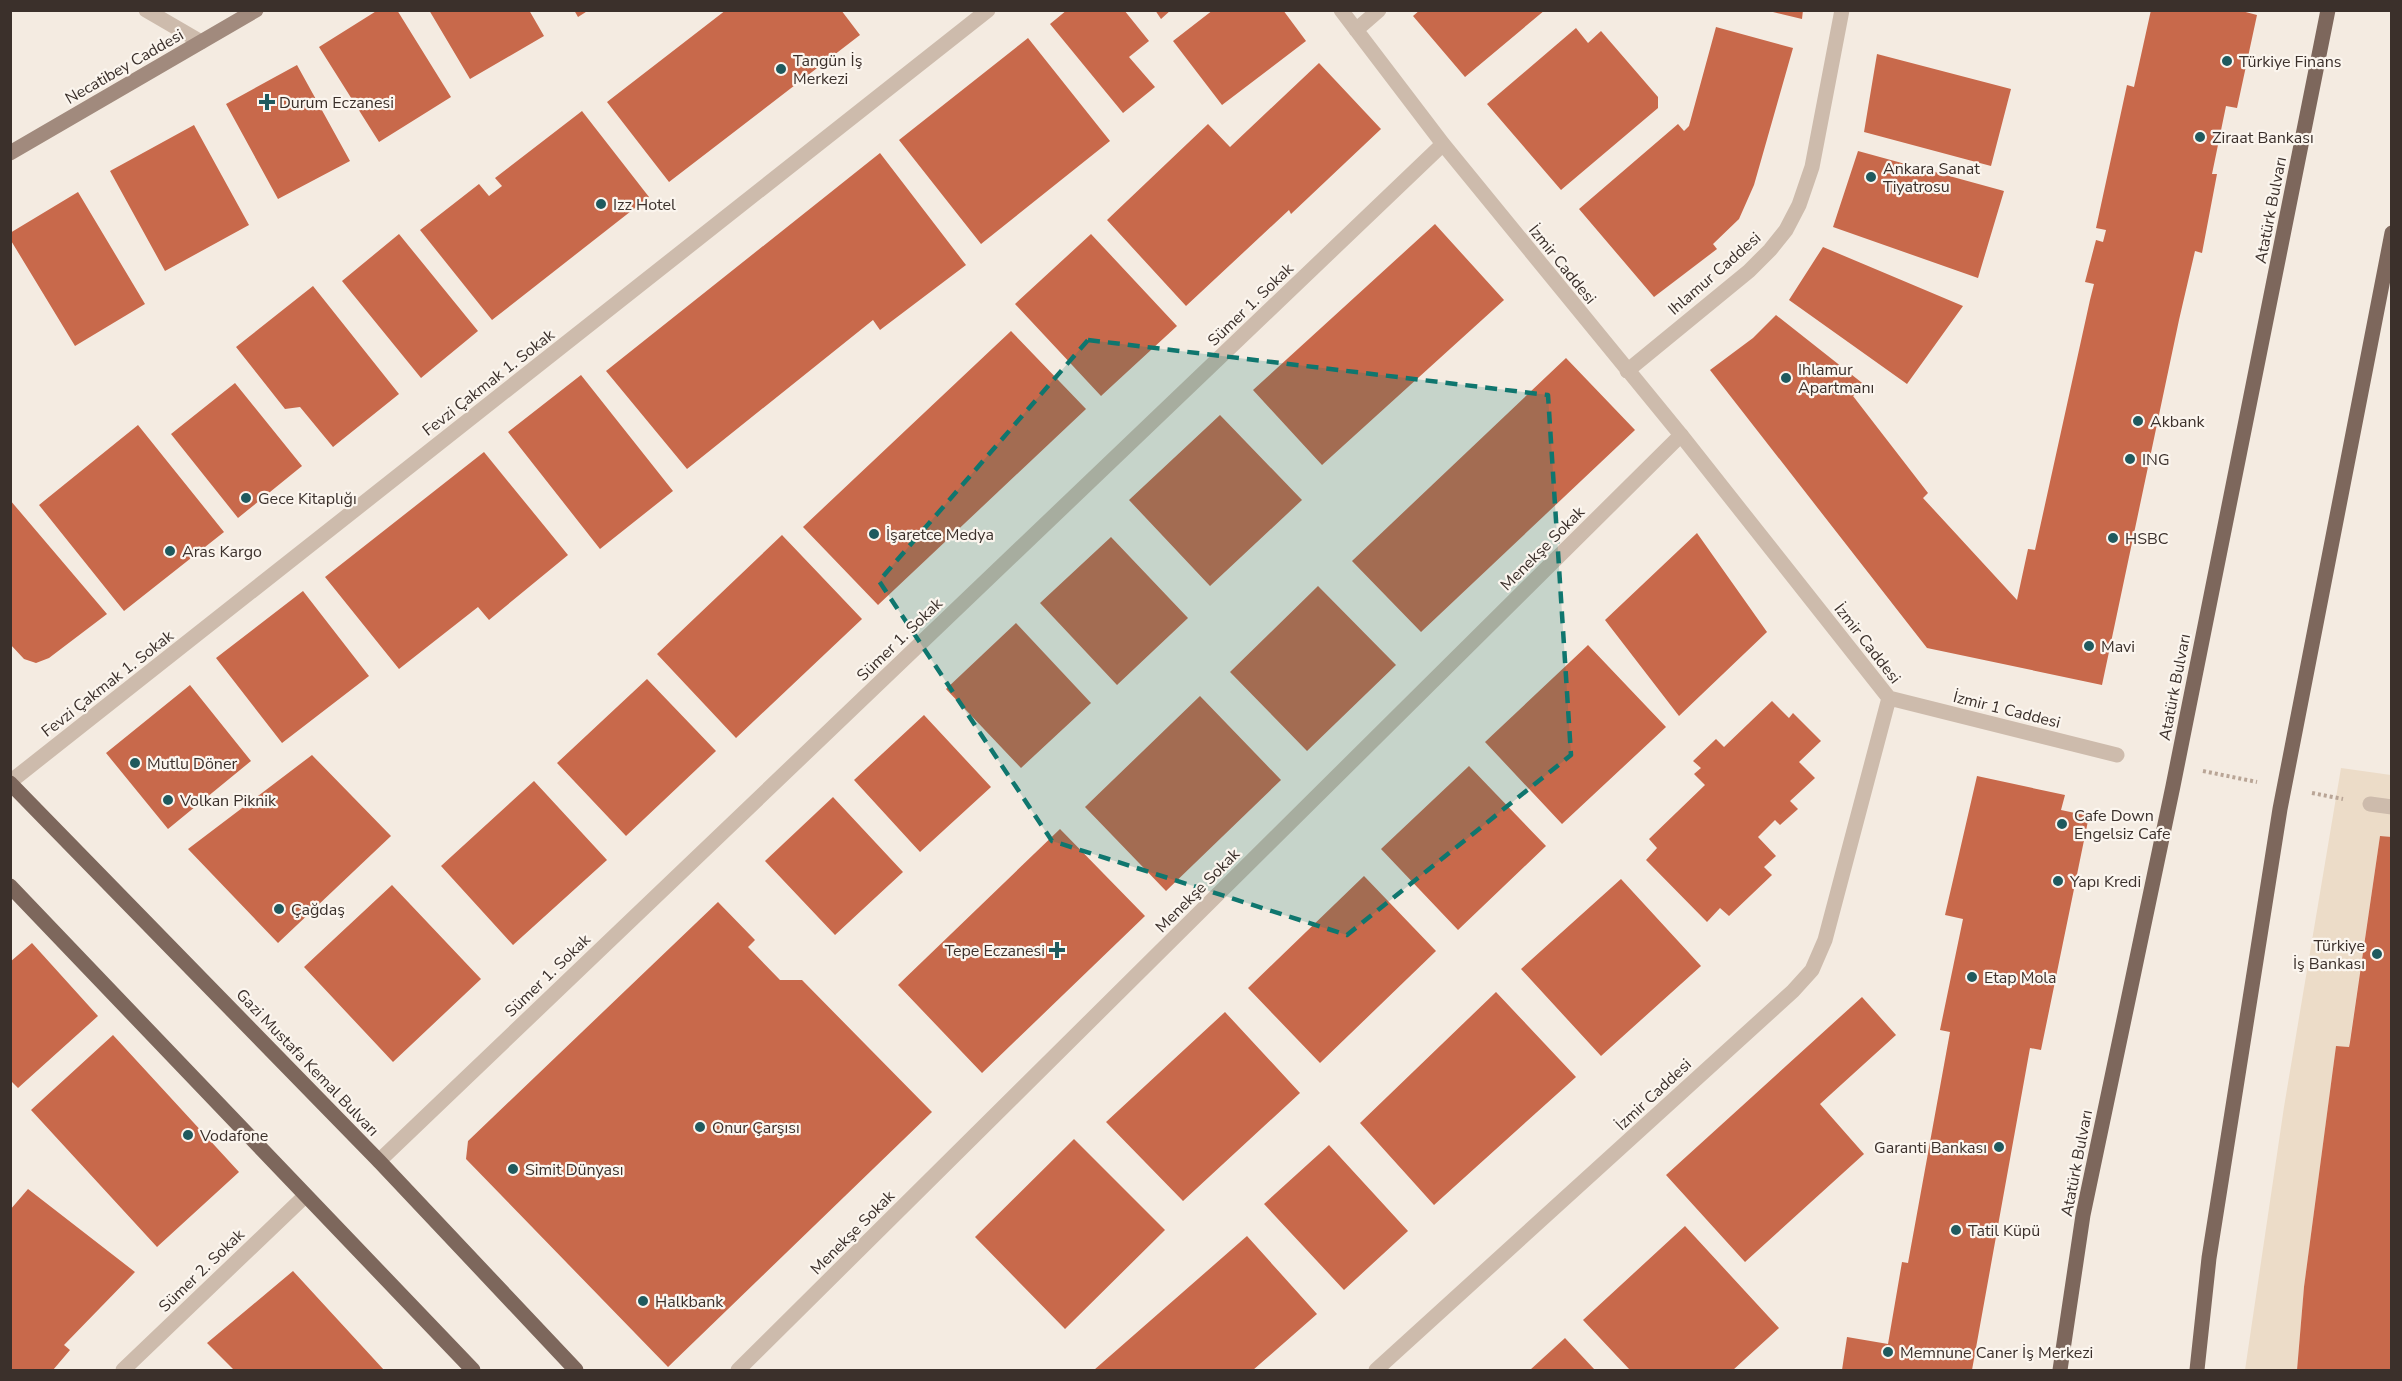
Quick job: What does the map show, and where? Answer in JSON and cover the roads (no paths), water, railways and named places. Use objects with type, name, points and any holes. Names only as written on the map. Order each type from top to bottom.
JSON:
[{"type":"main road","name":"Necatibey Caddesi","points":[[10,153],[201,42],[238,16],[256,10]]},
{"type":"main road","name":"Atatürk Bulvarı","points":[[2060,1371],[2083,1215],[2175,775],[2328,10]]},
{"type":"main road","points":[[2197,1371],[2209,1258],[2280,809],[2391,233]]},
{"type":"main road","name":"Gazi Mustafa Kemal Bulvarı","points":[[10,782],[379,1161],[576,1371]]},
{"type":"main road","points":[[10,886],[473,1371]]},
{"type":"street","points":[[146,10],[201,42]]},
{"type":"street","name":"Fevzi Çakmak 1. Sokak","points":[[10,782],[988,10]]},
{"type":"street","name":"İzmir Caddesi","points":[[1341,10],[1443,144],[1681,435],[1889,698],[1825,940],[1812,970],[1793,991],[1376,1371]]},
{"type":"street","points":[[1356,30],[1379,10]]},
{"type":"street","name":"Ihlamur Caddesi","points":[[1627,371],[1749,271],[1786,230],[1799,205],[1812,167],[1842,10]]},
{"type":"street","name":"Sümer 1. Sokak","points":[[379,1161],[1443,144]]},
{"type":"street","name":"Menekşe Sokak","points":[[738,1371],[1681,435]]},
{"type":"street","name":"İzmir 1 Caddesi","points":[[1889,698],[2117,755]]},
{"type":"street","points":[[2370,804],[2391,807]]},
{"type":"street","name":"Sümer 2. Sokak","points":[[123,1371],[305,1196]]},
{"type":"place","name":"Türkiye Finans","points":[[2227,61]]},
{"type":"place","name":"Tangün İş Merkezi","points":[[781,69]]},
{"type":"place","name":"Durum Eczanesi","points":[[267,102]]},
{"type":"place","name":"Ziraat Bankası","points":[[2200,137]]},
{"type":"place","name":"Ankara Sanat Tiyatrosu","points":[[1871,177]]},
{"type":"place","name":"Izz Hotel","points":[[601,204]]},
{"type":"place","name":"Ihlamur Apartmanı","points":[[1786,378]]},
{"type":"place","name":"Akbank","points":[[2138,421]]},
{"type":"place","name":"ING","points":[[2130,459]]},
{"type":"place","name":"Gece Kitaplığı","points":[[246,498]]},
{"type":"place","name":"İşaretce Medya","points":[[874,534]]},
{"type":"place","name":"HSBC","points":[[2113,538]]},
{"type":"place","name":"Aras Kargo","points":[[170,551]]},
{"type":"place","name":"Mavi","points":[[2089,646]]},
{"type":"place","name":"Mutlu Döner","points":[[135,763]]},
{"type":"place","name":"Volkan Piknik","points":[[168,800]]},
{"type":"place","name":"Cafe Down Engelsiz Cafe","points":[[2062,824]]},
{"type":"place","name":"Yapı Kredi","points":[[2058,881]]},
{"type":"place","name":"Çağdaş","points":[[279,909]]},
{"type":"place","name":"Tepe Eczanesi","points":[[1057,950]]},
{"type":"place","name":"Türkiye İş Bankası","points":[[2377,954]]},
{"type":"place","name":"Etap Mola","points":[[1972,977]]},
{"type":"place","name":"Onur Çarşısı","points":[[700,1127]]},
{"type":"place","name":"Vodafone","points":[[188,1135]]},
{"type":"place","name":"Garanti Bankası","points":[[1999,1147]]},
{"type":"place","name":"Simit Dünyası","points":[[513,1169]]},
{"type":"place","name":"Tatil Küpü","points":[[1956,1230]]},
{"type":"place","name":"Halkbank","points":[[643,1301]]},
{"type":"place","name":"Memnune Caner İş Merkezi","points":[[1888,1352]]}]
